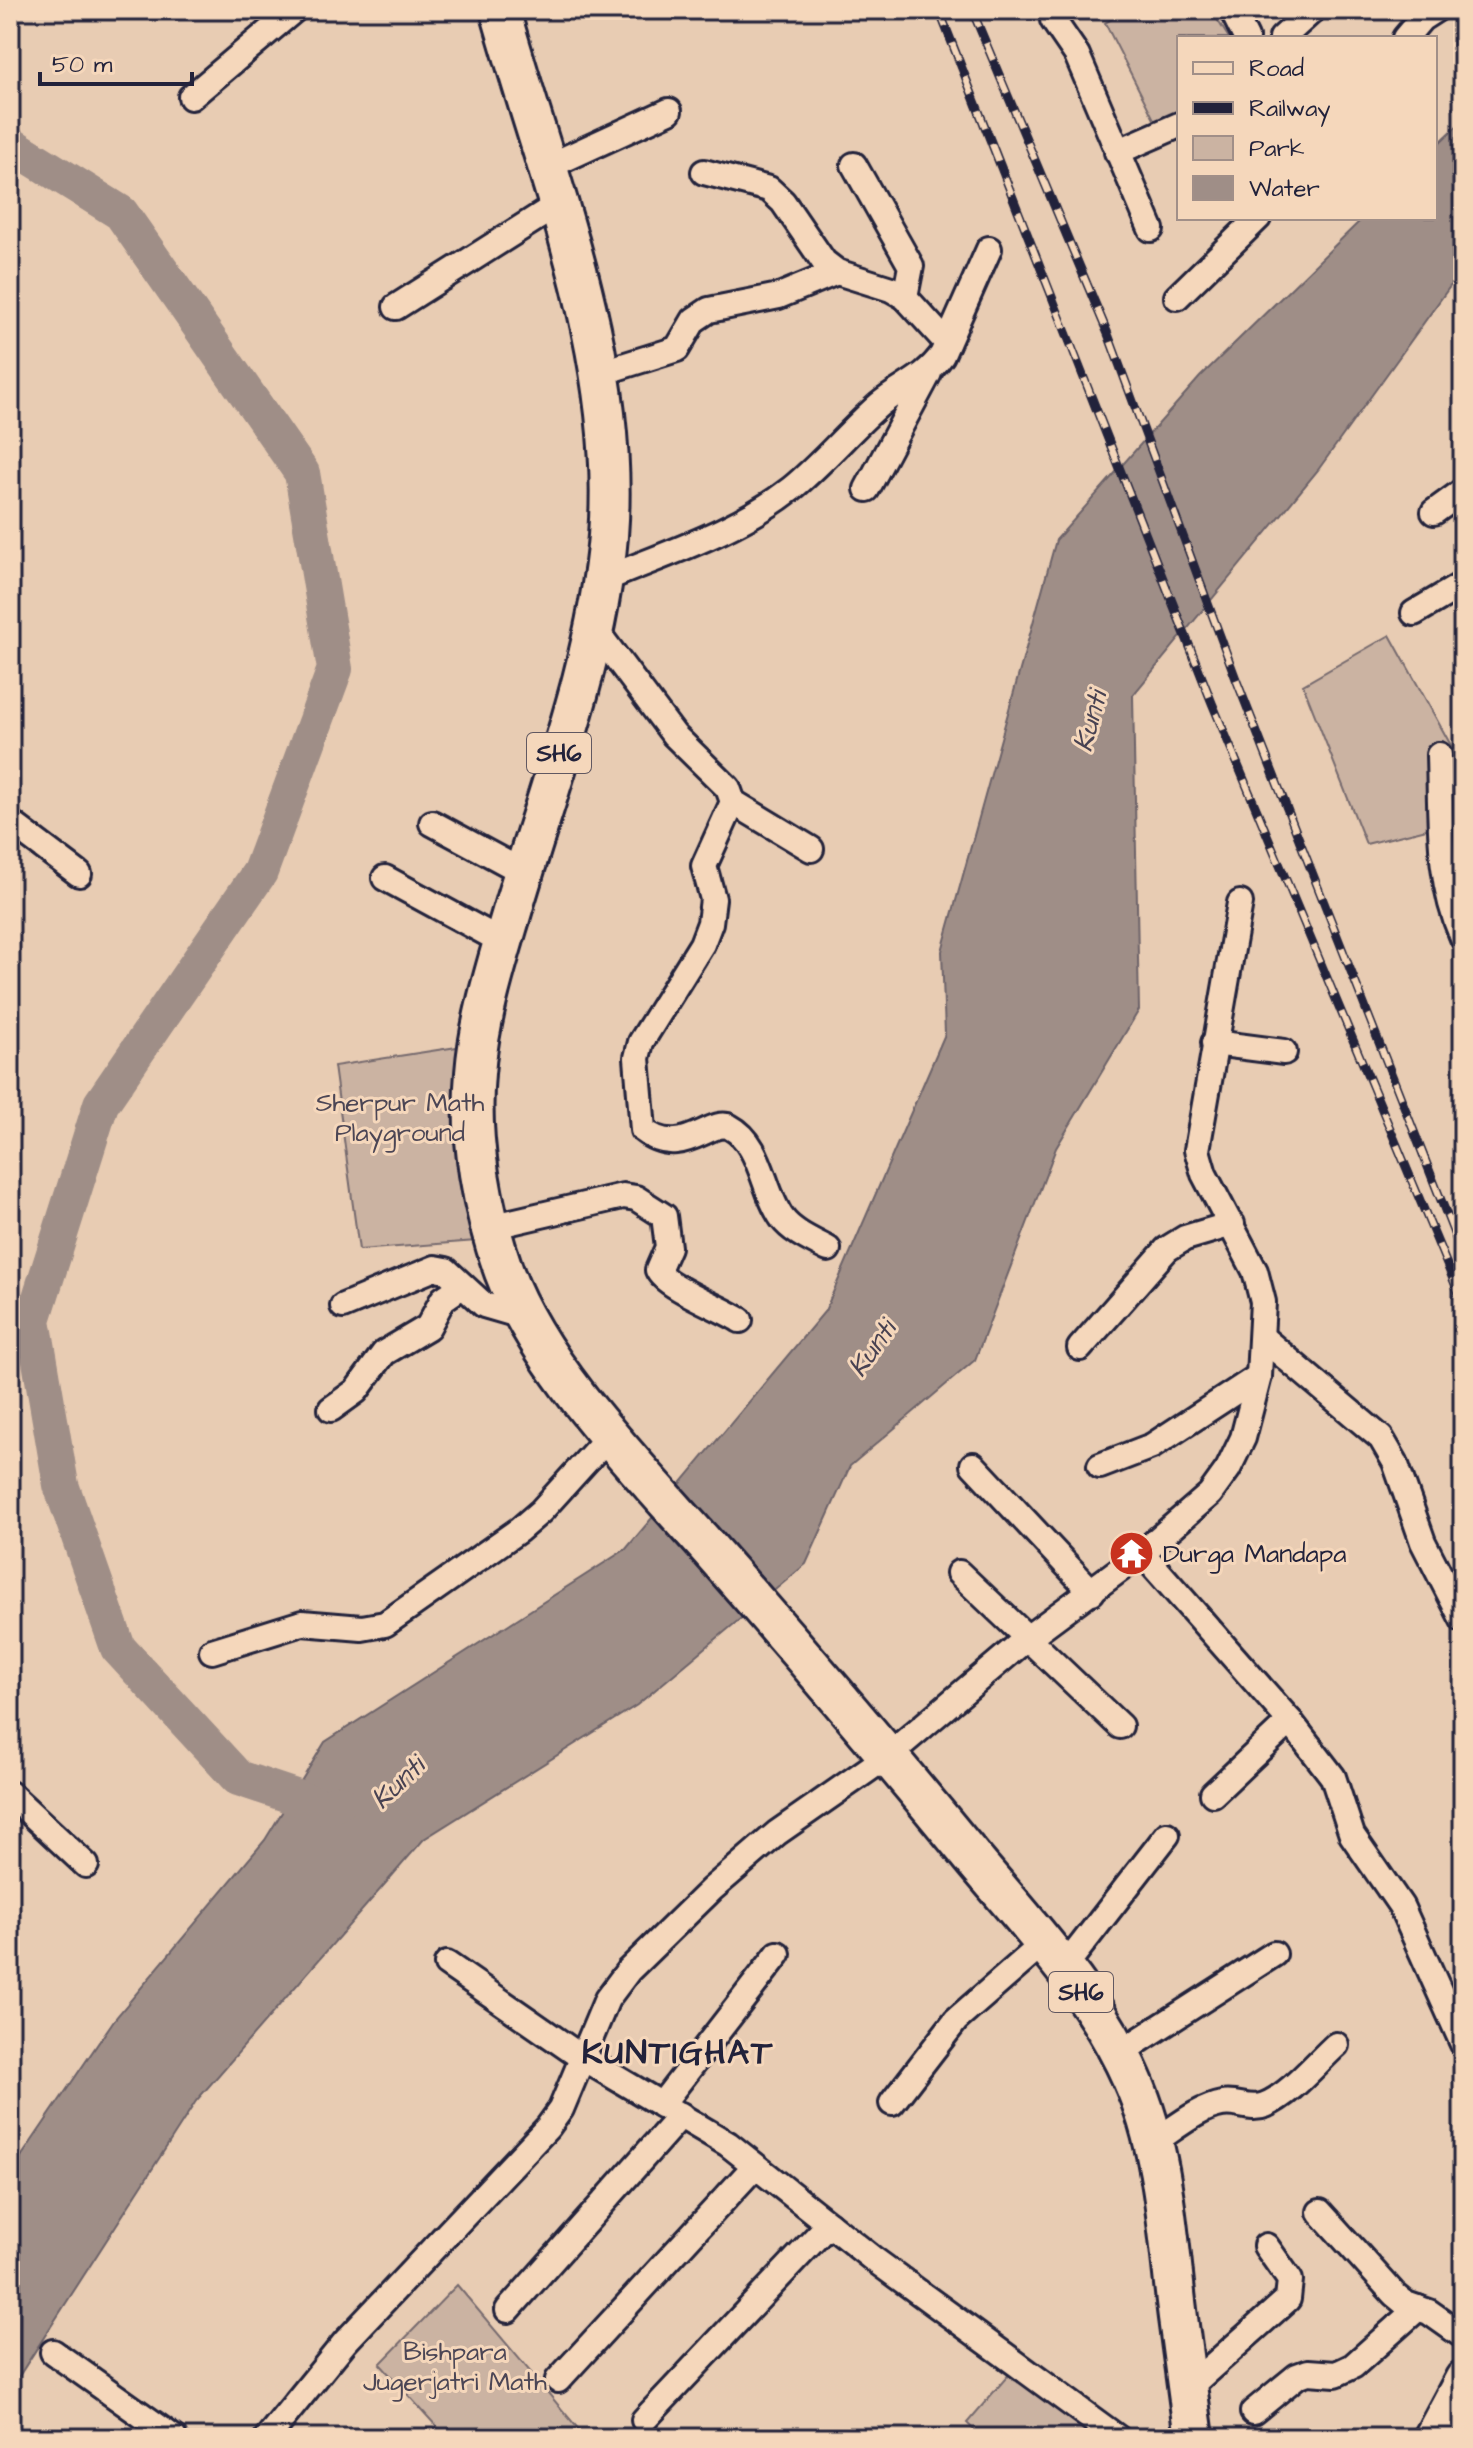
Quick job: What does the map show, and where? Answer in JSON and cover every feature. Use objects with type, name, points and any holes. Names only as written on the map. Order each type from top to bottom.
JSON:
[{"type":"main road","name":"SH6","points":[[500,10],[557,205],[600,373],[609,444],[610,495],[603,580],[594,628],[503,942],[475,1073],[477,1150],[490,1227],[506,1277],[525,1317],[620,1449],[889,1755],[1054,1956],[1118,2054],[1132,2079],[1152,2143],[1169,2239],[1194,2438]]},
{"type":"main road","points":[[1431,2438],[1463,2378]]},
{"type":"street","points":[[191,97],[294,10]]},
{"type":"street","points":[[1057,10],[1053,20],[1077,55],[1151,229]]},
{"type":"street","points":[[1232,10],[1245,36]]},
{"type":"street","points":[[1284,36],[1313,10]]},
{"type":"street","points":[[1407,36],[1421,19],[1435,10]]},
{"type":"street","points":[[545,168],[669,111]]},
{"type":"street","points":[[1117,152],[1177,126]]},
{"type":"street","points":[[854,165],[911,266],[905,297]]},
{"type":"street","points":[[704,172],[769,189],[783,202],[824,262],[837,272],[891,289],[905,297],[947,343]]},
{"type":"street","points":[[396,307],[557,205]]},
{"type":"street","points":[[1177,297],[1256,220]]},
{"type":"street","points":[[867,489],[947,343],[989,249]]},
{"type":"street","points":[[600,373],[677,349],[694,320],[709,310],[779,296],[837,272]]},
{"type":"street","points":[[603,580],[731,527],[759,510],[812,471],[877,406],[930,371]]},
{"type":"street","points":[[1434,512],[1463,491]]},
{"type":"street","points":[[1414,613],[1463,584]]},
{"type":"street","points":[[594,628],[674,735],[728,788],[733,802],[811,849]]},
{"type":"street","points":[[1439,755],[1443,871],[1447,896],[1463,938]]},
{"type":"street","points":[[733,802],[704,866],[713,899],[710,923],[702,944],[639,1050],[641,1123],[643,1130],[654,1138],[683,1142],[717,1125],[730,1126],[751,1149],[783,1220],[828,1249]]},
{"type":"street","points":[[10,822],[79,874]]},
{"type":"street","points":[[432,823],[523,872]]},
{"type":"street","points":[[385,878],[503,942]]},
{"type":"street","points":[[267,2438],[345,2342],[548,2127],[561,2109],[607,1999],[628,1971],[712,1889],[777,1833],[889,1755],[1026,1639],[1142,1553],[1210,1494],[1228,1469],[1243,1438],[1259,1376],[1264,1339],[1263,1302],[1255,1271],[1204,1174],[1197,1150],[1240,903]]},
{"type":"street","points":[[1214,1043],[1284,1052]]},
{"type":"street","points":[[490,1227],[623,1196],[636,1198],[664,1216],[668,1247],[658,1270],[666,1283],[709,1301],[740,1320]]},
{"type":"street","points":[[1080,1348],[1167,1249],[1185,1238],[1232,1224]]},
{"type":"street","points":[[343,1306],[435,1268],[446,1270],[484,1305],[525,1317]]},
{"type":"street","points":[[331,1409],[356,1391],[384,1353],[428,1327],[443,1299],[462,1286]]},
{"type":"street","points":[[1264,1339],[1381,1438],[1395,1462],[1423,1542],[1463,1620]]},
{"type":"street","points":[[1100,1466],[1152,1446],[1259,1376]]},
{"type":"street","points":[[212,1651],[302,1623],[362,1628],[385,1624],[519,1530],[620,1449]]},
{"type":"street","points":[[973,1465],[1092,1592]]},
{"type":"street","points":[[1142,1553],[1290,1721],[1333,1777],[1352,1835],[1401,1906],[1463,2044]]},
{"type":"street","points":[[959,1573],[1120,1726]]},
{"type":"street","points":[[1213,1794],[1290,1721]]},
{"type":"street","points":[[10,1794],[86,1865]]},
{"type":"street","points":[[892,2103],[956,2020],[1054,1956],[1167,1835]]},
{"type":"street","points":[[508,2310],[671,2110],[778,1954]]},
{"type":"street","points":[[1118,2054],[1274,1954]]},
{"type":"street","points":[[447,1964],[581,2057],[728,2144],[829,2224],[1118,2438]]},
{"type":"street","points":[[1152,2143],[1212,2107],[1236,2103],[1250,2108],[1263,2106],[1280,2096],[1336,2045]]},
{"type":"street","points":[[558,2380],[755,2166]]},
{"type":"street","points":[[1320,2212],[1394,2294],[1463,2336]]},
{"type":"street","points":[[644,2420],[829,2224]]},
{"type":"street","points":[[1188,2388],[1288,2299],[1290,2280],[1266,2246]]},
{"type":"street","points":[[1253,2412],[1297,2376],[1308,2372],[1336,2374],[1353,2366],[1418,2308]]},
{"type":"street","points":[[53,2352],[174,2438]]},
{"type":"green space","points":[[1128,10],[1211,10],[1228,36],[1177,36],[1177,127],[1163,137],[1105,23]]},
{"type":"green space","points":[[1390,635],[1463,767],[1463,820],[1366,844],[1303,685]]},
{"type":"green space","name":"Sherpur Math Playground","points":[[470,1045],[476,1241],[359,1250],[334,1066]]},
{"type":"green space","name":"Bishpara Jugerjatri Math","points":[[457,2285],[586,2438],[447,2438],[380,2364]]},
{"type":"green space","points":[[1017,2365],[1111,2438],[982,2438],[967,2423]]},
{"type":"water","name":"Kunti","points":[[1463,120],[1463,274],[1451,285],[1318,470],[1133,695],[1139,1010],[1056,1148],[975,1360],[850,1466],[806,1564],[637,1705],[424,1839],[196,2101],[10,2390],[10,2173],[114,2020],[265,1840],[325,1742],[626,1549],[825,1311],[945,1034],[942,951],[1056,540],[1200,377],[1361,220],[1437,220],[1437,145]]},
{"type":"waterway","points":[[10,144],[121,213],[302,473],[335,669],[260,872],[101,1104],[33,1320],[61,1485],[118,1648],[238,1778],[325,1807],[339,1802]]},
{"type":"railway","points":[[939,10],[1212,703],[1463,1303]]},
{"type":"railway","points":[[972,10],[1108,334],[1236,679],[1463,1256]]},
{"type":"place","name":"Durga Mandapa","points":[[1132,1553]]},
{"type":"district","name":"KUNTIGHAT","points":[[678,2051]]}]
